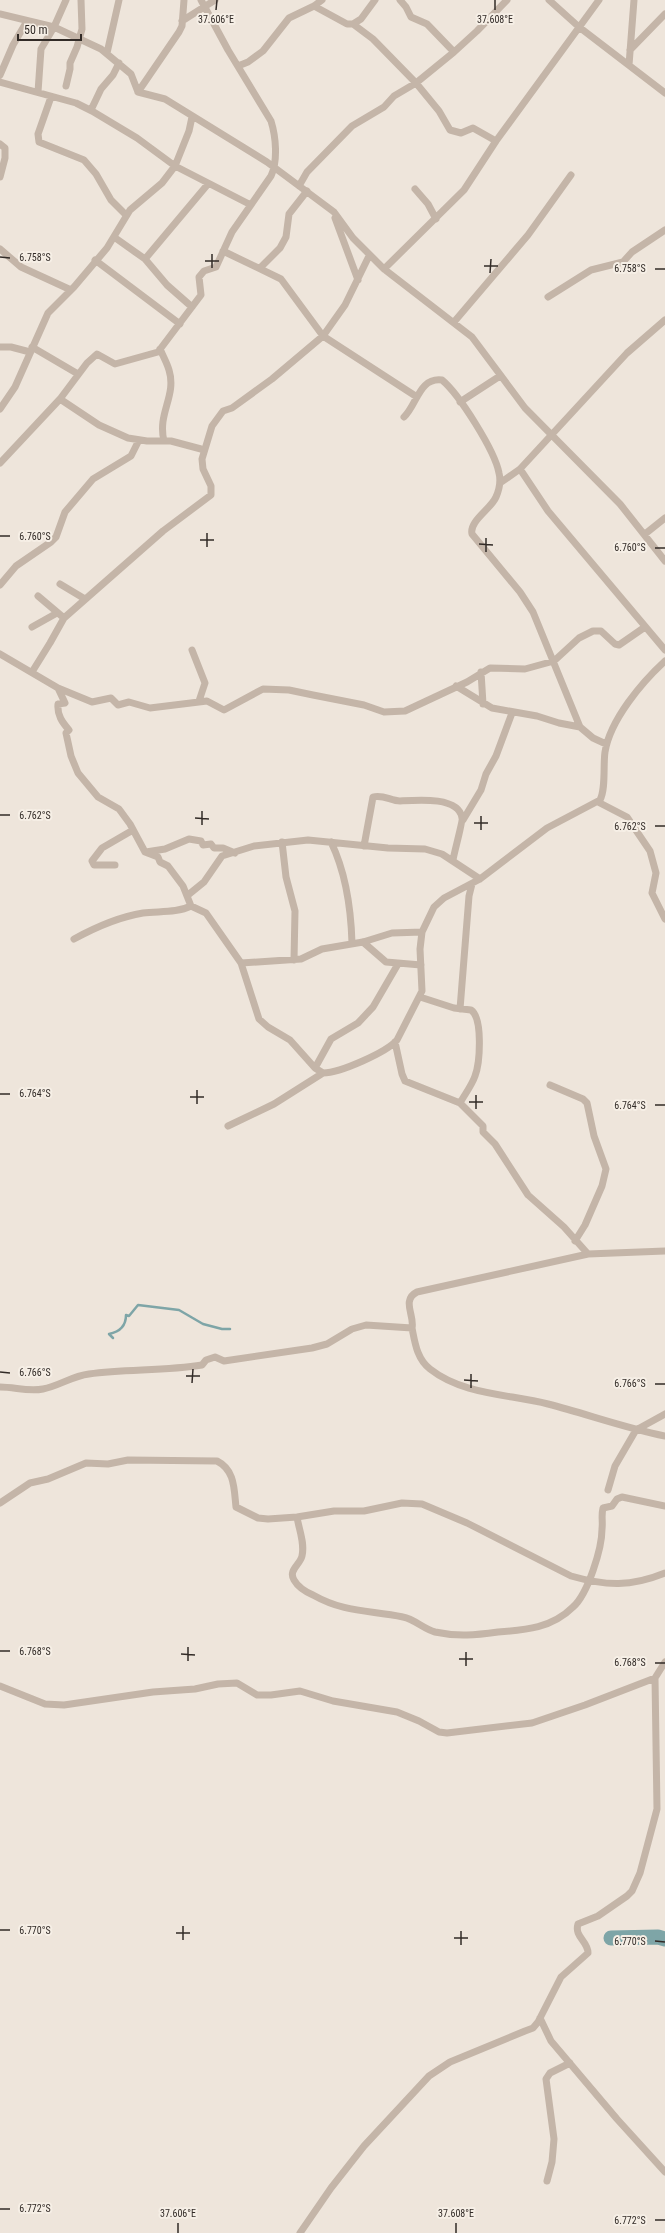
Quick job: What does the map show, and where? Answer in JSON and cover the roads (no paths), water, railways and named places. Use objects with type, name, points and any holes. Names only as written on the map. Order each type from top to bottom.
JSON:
[{"type":"street","points":[[38,92],[41,49],[54,27],[66,0]]},
{"type":"street","points":[[107,53],[119,0]]},
{"type":"street","points":[[138,92],[179,32],[182,21],[184,0]]},
{"type":"street","points":[[0,463],[60,400],[78,374],[98,353],[115,364],[144,355],[156,354],[180,324],[200,295],[199,277],[204,271],[216,267],[232,232],[274,169],[274,134],[271,121],[201,0]]},
{"type":"street","points":[[182,21],[206,8],[215,0]]},
{"type":"street","points":[[238,66],[248,62],[263,52],[288,18],[314,6],[322,0]]},
{"type":"street","points":[[354,24],[370,8],[375,0]]},
{"type":"street","points":[[400,0],[406,7],[411,17],[427,24],[454,52]]},
{"type":"street","points":[[299,186],[307,172],[352,126],[384,107],[394,96],[416,83],[454,52],[477,31],[506,0]]},
{"type":"street","points":[[549,0],[579,27],[665,94]]},
{"type":"street","points":[[384,269],[464,190],[496,141],[599,0]]},
{"type":"street","points":[[629,65],[634,0]]},
{"type":"street","points":[[66,86],[70,63],[82,29],[80,1]]},
{"type":"street","points":[[314,6],[347,24],[354,24],[373,39],[416,83],[439,111],[450,130],[461,133],[473,128],[496,141]]},
{"type":"street","points":[[0,14],[28,22],[54,27],[107,53],[131,74],[138,92]]},
{"type":"street","points":[[630,50],[665,14]]},
{"type":"street","points":[[0,75],[13,45],[28,22]]},
{"type":"street","points":[[91,110],[101,89],[113,75],[119,63]]},
{"type":"street","points":[[0,82],[76,103],[91,110],[126,131],[175,166],[251,205]]},
{"type":"street","points":[[138,92],[165,99],[307,191],[334,212],[353,238],[369,256],[472,337],[525,408],[550,435],[620,504],[665,561]]},
{"type":"street","points":[[51,97],[38,136],[39,142],[84,160],[96,174],[111,200],[126,215]]},
{"type":"street","points":[[0,409],[15,387],[48,313],[71,290],[114,237],[126,215],[162,183],[175,166],[189,131],[192,117]]},
{"type":"street","points":[[0,144],[4,148],[5,158],[0,177]]},
{"type":"street","points":[[454,322],[528,235],[571,175]]},
{"type":"street","points":[[145,259],[208,184]]},
{"type":"street","points":[[415,189],[428,204],[436,219]]},
{"type":"street","points":[[260,268],[280,248],[286,237],[289,214],[307,191]]},
{"type":"street","points":[[334,212],[358,280]]},
{"type":"street","points":[[548,297],[591,270],[623,262],[632,252],[665,230]]},
{"type":"street","points":[[114,237],[145,259],[167,285],[192,307]]},
{"type":"street","points":[[0,249],[21,267],[71,290]]},
{"type":"street","points":[[223,250],[284,281],[323,336],[417,397]]},
{"type":"street","points":[[32,672],[64,618],[163,531],[211,495],[211,486],[203,469],[202,459],[212,426],[223,411],[232,408],[272,379],[323,336],[339,316],[369,256]]},
{"type":"street","points":[[95,260],[180,324]]},
{"type":"street","points":[[500,483],[520,468],[627,353],[665,320]]},
{"type":"street","points":[[0,347],[31,350],[78,374]]},
{"type":"street","points":[[160,349],[170,370],[171,380],[169,398],[161,423],[164,441]]},
{"type":"street","points":[[460,402],[500,376]]},
{"type":"street","points":[[404,418],[424,386],[429,382],[439,380],[445,383],[460,402],[496,461],[500,483],[491,506],[473,525],[471,532],[528,603],[538,619],[580,727],[592,738],[606,744]]},
{"type":"street","points":[[60,400],[100,425],[139,440],[178,442],[201,449]]},
{"type":"street","points":[[0,585],[16,566],[56,537],[65,512],[92,479],[131,456],[139,440]]},
{"type":"street","points":[[520,468],[548,511],[665,650]]},
{"type":"street","points":[[645,534],[665,518]]},
{"type":"street","points":[[60,584],[85,599]]},
{"type":"street","points":[[38,596],[64,618]]},
{"type":"street","points":[[32,627],[57,613]]},
{"type":"street","points":[[0,654],[58,688],[92,702],[111,698],[118,705],[129,702],[147,708],[207,701],[224,710],[263,689],[289,690],[364,705],[390,713],[408,710],[467,682],[481,672],[490,668],[525,669],[554,661],[580,638],[593,631],[600,631],[613,643],[619,645],[645,627]]},
{"type":"street","points":[[192,650],[205,683],[199,701]]},
{"type":"street","points":[[228,1126],[274,1104],[324,1073],[351,1066],[395,1042],[420,997],[423,984],[421,964],[422,932],[429,914],[436,905],[450,895],[480,879],[542,832],[598,802],[603,792],[606,744],[611,730],[634,694],[665,661]]},
{"type":"street","points":[[481,672],[483,704]]},
{"type":"street","points":[[456,686],[483,704],[492,708],[512,713],[537,716],[559,723],[580,727]]},
{"type":"street","points":[[58,688],[65,703],[58,704],[57,711],[62,722],[70,730],[66,733],[67,744],[78,773],[98,797],[119,809],[134,830],[145,852],[158,857],[160,862],[168,866],[188,894],[191,906]]},
{"type":"street","points":[[453,860],[463,820],[496,756],[512,713]]},
{"type":"street","points":[[364,846],[373,797],[378,796],[400,801],[417,799],[452,804],[457,808],[463,820]]},
{"type":"street","points":[[598,802],[627,817],[650,851],[654,861],[656,878],[652,887],[652,893],[665,919]]},
{"type":"street","points":[[457,808],[470,809]]},
{"type":"street","points":[[115,865],[94,865],[92,861],[102,848],[134,830]]},
{"type":"street","points":[[145,852],[165,849],[189,839],[201,841],[203,845],[211,844],[214,848],[223,848],[235,853]]},
{"type":"street","points":[[188,894],[204,882],[222,856],[254,846],[308,840],[364,846],[426,849],[453,860],[480,879]]},
{"type":"street","points":[[282,842],[286,877],[296,911],[294,960]]},
{"type":"street","points":[[331,842],[344,879],[350,915],[352,943]]},
{"type":"street","points":[[656,878],[665,878]]},
{"type":"street","points":[[460,1009],[468,896],[472,884]]},
{"type":"street","points":[[74,939],[96,927],[125,917],[141,913],[185,909],[191,906]]},
{"type":"street","points":[[191,906],[206,913],[241,963],[260,1019],[268,1027],[295,1044],[315,1068],[324,1073]]},
{"type":"street","points":[[241,963],[301,959],[322,949],[363,942],[392,933],[422,932]]},
{"type":"street","points":[[363,942],[386,962],[398,964],[421,964]]},
{"type":"street","points":[[315,1068],[332,1038],[358,1023],[373,1008],[398,964]]},
{"type":"street","points":[[420,997],[472,1011],[478,1019],[479,1049],[475,1078],[460,1103]]},
{"type":"street","points":[[395,1042],[405,1081],[460,1103],[483,1126],[483,1132],[495,1144],[528,1195],[561,1224],[588,1254]]},
{"type":"street","points":[[550,1085],[583,1099],[587,1103],[595,1140],[606,1165],[602,1186],[585,1225],[575,1241]]},
{"type":"street","points":[[665,1251],[588,1254],[417,1292],[412,1294],[409,1302],[412,1328],[417,1351],[422,1361],[438,1375],[450,1381],[482,1391],[568,1409],[636,1430],[665,1436]]},
{"type":"street","points":[[0,1387],[32,1391],[54,1386],[79,1375],[157,1371],[202,1365],[206,1360],[215,1357],[224,1361],[278,1354],[323,1345],[352,1329],[366,1325],[412,1328]]},
{"type":"street","points":[[608,1490],[615,1466],[636,1430],[665,1414]]},
{"type":"street","points":[[0,1503],[30,1483],[48,1479],[86,1463],[108,1464],[135,1460],[217,1461],[224,1464],[230,1472],[236,1507],[258,1518],[297,1517],[326,1512],[370,1510],[402,1503],[422,1504],[467,1523],[570,1576],[588,1581],[631,1584],[665,1574]]},
{"type":"street","points":[[297,1517],[302,1558],[294,1570],[293,1576],[301,1587],[324,1603],[362,1612],[402,1616],[434,1632],[452,1635],[475,1636],[530,1630],[559,1618],[575,1606],[585,1590],[601,1536],[600,1518],[603,1508],[612,1506],[617,1499],[622,1497],[665,1506]]},
{"type":"street","points":[[300,2233],[331,2188],[364,2146],[429,2076],[450,2062],[533,2028],[540,2018],[561,1977],[588,1953],[586,1945],[577,1934],[578,1924],[598,1916],[612,1908],[630,1894],[638,1878],[652,1833],[657,1809],[655,1678],[665,1662]]},
{"type":"street","points":[[0,1686],[45,1704],[64,1705],[153,1692],[195,1689],[218,1684],[237,1683],[257,1694],[270,1695],[300,1690],[333,1701],[391,1711],[414,1718],[439,1732],[447,1733],[532,1723],[655,1678]]},
{"type":"street","points":[[540,2018],[551,2041],[617,2119],[665,2172]]},
{"type":"street","points":[[547,2181],[552,2162],[554,2139],[546,2078],[554,2070],[570,2062]]},
{"type":"waterway","points":[[113,1338],[109,1334],[116,1332],[121,1328],[125,1322],[126,1315],[129,1316],[138,1305],[179,1310],[203,1324],[222,1329],[230,1329]]},
{"type":"waterway","points":[[611,1938],[658,1937],[665,1939]]}]
